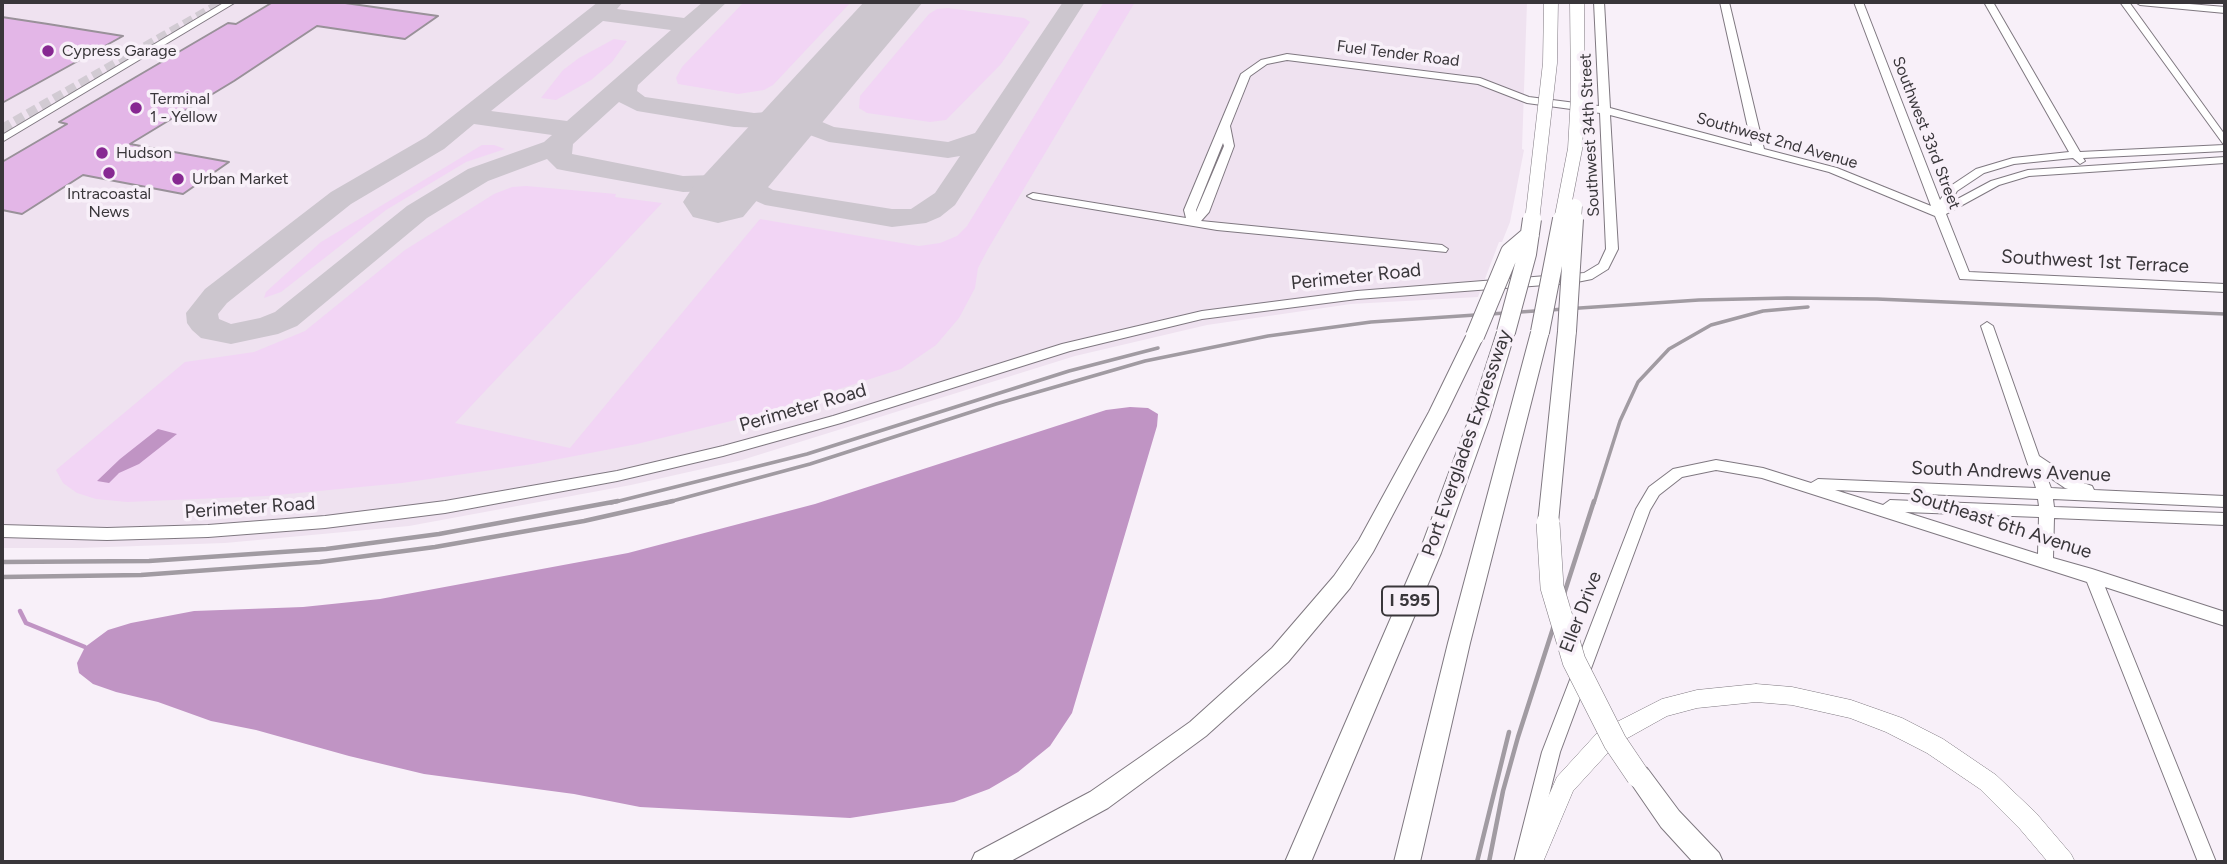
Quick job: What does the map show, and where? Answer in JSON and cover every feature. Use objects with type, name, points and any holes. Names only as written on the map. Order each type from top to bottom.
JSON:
[{"type":"highway","name":"Port Everglades Expressway","points":[[1298,862],[1430,553],[1479,419],[1506,332],[1530,235],[1547,100],[1551,2]]},
{"type":"highway","name":"Port Everglades Expressway","points":[[1407,862],[1459,643],[1540,332],[1575,149],[1578,96],[1577,2]]},
{"type":"highway","points":[[1575,149],[1575,228],[1548,523],[1552,587],[1574,661],[1615,741],[1670,819],[1710,862]]},
{"type":"highway","points":[[984,862],[1099,800],[1151,764],[1198,729],[1280,655],[1342,582],[1366,546],[1426,436],[1475,335],[1510,252],[1530,235]]},
{"type":"main road","points":[[1531,862],[1555,803],[1566,784],[1578,767],[1607,738],[1661,708],[1697,699],[1756,693],[1792,696],[1851,709],[1894,725],[1935,746],[1988,782],[2028,821],[2063,862]]},
{"type":"street","points":[[2,139],[231,2]]},
{"type":"street","name":"Southwest 34th Street","points":[[1599,2],[1612,249],[1604,265]]},
{"type":"street","points":[[1725,2],[1759,151]]},
{"type":"street","name":"Southwest 33rd Street","points":[[1858,2],[1964,276]]},
{"type":"street","points":[[1988,2],[2085,168]]},
{"type":"street","points":[[2125,2],[2225,142]]},
{"type":"street","points":[[2140,2],[2225,10]]},
{"type":"street","name":"Fuel Tender Road","points":[[1192,223],[1203,212],[1228,146],[1226,128],[1246,74],[1264,62],[1287,57],[1480,81],[1527,100],[1604,110]]},
{"type":"street","name":"Southwest 2nd Avenue","points":[[1604,110],[1833,170],[1938,213]]},
{"type":"street","points":[[1938,213],[1953,188],[1980,171],[2013,161],[2075,155],[2225,148]]},
{"type":"street","points":[[1938,213],[2006,180],[2028,173],[2225,160]]},
{"type":"street","points":[[1033,196],[1192,223],[1442,249]]},
{"type":"street","name":"Perimeter Road","points":[[2,531],[107,534],[208,531],[325,522],[445,507],[617,476],[723,451],[836,420],[1067,346],[1176,320],[1267,305],[1370,293],[1572,279],[1594,273],[1604,265]]},
{"type":"street","name":"Southwest 1st Terrace","points":[[1964,276],[2225,288]]},
{"type":"street","points":[[1987,326],[2045,492],[2045,560]]},
{"type":"street","points":[[2034,459],[2070,484],[2109,495]]},
{"type":"street","name":"Eller Drive","points":[[1523,862],[1551,752],[1648,499],[1670,478],[1691,469],[1728,466],[1763,473]]},
{"type":"street","name":"Southeast 6th Avenue","points":[[1763,473],[2225,619]]},
{"type":"street","name":"South Andrews Avenue","points":[[1795,482],[2225,500]]},
{"type":"street","name":"South Andrews Avenue","points":[[1871,506],[2225,519]]},
{"type":"street","points":[[2092,575],[2207,862]]},
{"type":"shaded area","points":[[2,2],[1527,2],[1524,150],[1510,222],[1502,242],[1499,242],[1478,297],[1351,304],[1207,325],[1075,356],[742,460],[631,485],[409,526],[225,543],[2,548]]},
{"type":"shaded area","points":[[744,2],[851,2],[773,85],[764,90],[738,94],[678,84],[676,78],[682,67]]},
{"type":"shaded area","points":[[1104,2],[1135,2],[988,249],[978,268],[975,288],[959,318],[936,345],[901,369],[768,412],[637,444],[533,464],[402,483],[267,496],[127,502],[96,499],[77,493],[63,483],[56,470],[185,362],[254,352],[305,331],[405,250],[494,194],[512,187],[526,186],[616,194],[615,197],[662,203],[455,423],[570,448],[760,219],[919,246],[940,243],[957,236],[967,226]]},
{"type":"shaded area","points":[[948,8],[1024,18],[1030,22],[1001,64],[946,120],[930,122],[867,113],[859,108],[860,96],[929,14],[937,9]]},
{"type":"shaded area","points":[[614,39],[627,41],[612,62],[591,80],[556,100],[541,98],[563,70]]},
{"type":"shaded area","points":[[482,145],[505,149],[466,162],[386,210],[281,292],[264,298],[266,292],[321,242]]},
{"type":"shaded area","points":[[1148,408],[1158,414],[1157,426],[1072,713],[1050,746],[1018,772],[989,789],[954,802],[850,818],[640,807],[574,794],[424,774],[256,730],[211,721],[158,702],[93,684],[79,673],[77,663],[85,647],[108,630],[131,623],[194,611],[303,607],[380,599],[628,553],[815,504],[1106,410]]},
{"type":"shaded area","points":[[158,429],[177,434],[139,464],[119,473],[109,483],[97,481],[120,459]]},
{"type":"building","name":"Terminal 1 - Yellow","points":[[273,2],[338,2],[438,16],[405,39],[317,26],[234,81],[130,144],[229,162],[183,194],[83,175],[22,214],[2,210],[2,162],[67,124],[59,122],[228,23],[236,24]]},
{"type":"building","name":"Cypress Garage","points":[[2,17],[48,24],[123,36],[2,103]]},
{"type":"waterway","points":[[20,611],[26,623],[85,647]]},
{"type":"taxiway","points":[[598,13],[612,2]]},
{"type":"taxiway","points":[[626,83],[716,2]]},
{"type":"taxiway","points":[[985,138],[1074,2]]},
{"type":"taxiway","points":[[561,140],[553,148],[478,175],[417,212],[286,319],[267,327],[231,334],[212,331],[203,323],[202,313],[216,296],[341,198],[435,143],[598,13]]},
{"type":"taxiway","points":[[598,13],[689,26]]},
{"type":"taxiway","points":[[561,140],[626,83]]},
{"type":"taxiway","points":[[626,83],[624,94],[637,103],[734,119],[772,120],[802,106],[801,116],[805,124],[829,134],[948,150],[969,146],[985,138]]},
{"type":"taxiway","points":[[469,116],[573,130]]},
{"type":"taxiway","points":[[561,140],[557,151],[560,158],[567,163],[683,184],[716,183],[736,176],[748,167],[745,181],[748,187],[765,197],[892,218],[916,217],[930,211],[945,199],[985,138]]},
{"type":"runway","points":[[718,202],[895,2]]},
{"type":"tunnel","points":[[2,129],[224,2]]},
{"type":"railway","points":[[670,502],[810,464],[996,404],[1145,361],[1268,336],[1371,322],[1699,300],[1787,298],[1877,299],[2225,314]]},
{"type":"railway","points":[[1594,503],[1620,421],[1638,382],[1669,349],[1711,325],[1763,311],[1808,307]]},
{"type":"railway","points":[[611,503],[807,454],[1069,371],[1158,348]]},
{"type":"railway","points":[[2,562],[149,561],[326,549],[439,534],[618,501]]},
{"type":"railway","points":[[1489,862],[1503,791],[1518,737],[1594,501]]},
{"type":"railway","points":[[2,577],[141,575],[320,562],[435,547],[584,521],[670,502]]},
{"type":"railway","points":[[665,503],[670,502]]},
{"type":"railway","points":[[1477,862],[1509,732]]},
{"type":"place","name":"Cypress Garage","points":[[48,51]]},
{"type":"place","name":"Terminal 1 - Yellow","points":[[136,108]]},
{"type":"place","name":"Hudson","points":[[102,153]]},
{"type":"place","name":"Intracoastal News","points":[[109,173]]},
{"type":"place","name":"Urban Market","points":[[178,179]]}]
